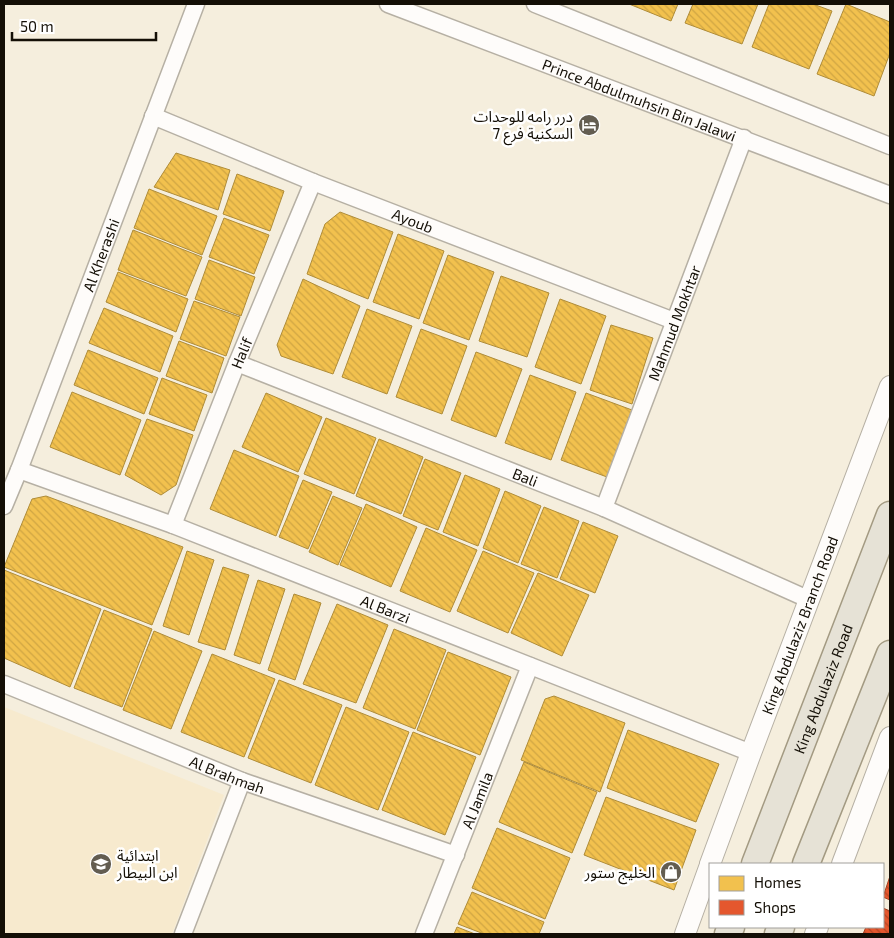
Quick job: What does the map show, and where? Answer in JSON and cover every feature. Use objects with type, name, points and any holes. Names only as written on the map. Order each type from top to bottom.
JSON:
[{"type":"main road","name":"King Abdulaziz Road","points":[[756,863],[890,515]]},
{"type":"main road","points":[[806,863],[890,654]]},
{"type":"street","name":"Al Kherashi","points":[[4,506],[196,4]]},
{"type":"street","name":"Prince Abdulmuhsin Bin Jalawi","points":[[388,4],[890,195]]},
{"type":"street","points":[[544,5],[890,146]]},
{"type":"street","name":"Ayoub","points":[[153,116],[313,182],[674,321]]},
{"type":"street","name":"Mahmud Mokhtar","points":[[604,508],[744,138]]},
{"type":"street","name":"Halif","points":[[174,525],[237,363],[313,182]]},
{"type":"street","name":"Bali","points":[[237,363],[604,508],[810,600]]},
{"type":"street","name":"King Abdulaziz Branch Road","points":[[710,863],[889,392]]},
{"type":"street","name":"Al Barzi","points":[[19,470],[174,525],[751,753]]},
{"type":"street","name":"Al Jamila","points":[[424,934],[530,666]]},
{"type":"street","name":"Al Brahmah","points":[[4,684],[242,781],[456,855]]},
{"type":"street","points":[[842,863],[890,740]]},
{"type":"street","points":[[183,934],[242,781]]},
{"type":"street","name":"King Abdulaziz Branch Road","points":[[685,934],[709,867]]},
{"type":"shaded area","name":"ابتدائية ابن البيطار","points":[[4,707],[224,795],[172,934],[4,934]]},
{"type":"building: Homes","points":[[629,4],[678,4],[671,21]]},
{"type":"building: Homes","points":[[693,4],[758,4],[742,44],[685,23]]},
{"type":"building: Homes","points":[[769,4],[813,4],[832,11],[809,69],[752,47]]},
{"type":"building: Homes","points":[[846,4],[890,22],[890,53],[874,96],[817,74]]},
{"type":"building: Homes","points":[[176,153],[230,170],[218,210],[154,187]]},
{"type":"building: Homes","points":[[237,174],[284,191],[270,231],[223,214]]},
{"type":"building: Homes","points":[[149,189],[217,216],[202,255],[134,228]]},
{"type":"building: Homes","points":[[340,212],[393,232],[368,299],[307,274],[325,224]]},
{"type":"building: Homes","points":[[224,218],[269,235],[254,274],[209,257]]},
{"type":"building: Homes","points":[[133,230],[202,257],[186,296],[118,270]]},
{"type":"building: Homes","points":[[398,234],[444,251],[419,319],[373,302]]},
{"type":"building: Homes","points":[[448,255],[494,272],[469,340],[423,323]]},
{"type":"building: Homes","points":[[209,260],[255,277],[241,316],[195,299]]},
{"type":"building: Homes","points":[[118,272],[188,299],[176,332],[106,302]]},
{"type":"building: Homes","points":[[501,276],[549,293],[527,357],[479,341]]},
{"type":"building: Homes","points":[[303,279],[360,306],[333,374],[281,356],[277,345]]},
{"type":"building: Homes","points":[[560,299],[606,316],[581,384],[535,367]]},
{"type":"building: Homes","points":[[194,301],[240,317],[226,356],[180,339]]},
{"type":"building: Homes","points":[[104,308],[173,336],[160,372],[89,343]]},
{"type":"building: Homes","points":[[367,309],[412,326],[387,394],[342,377]]},
{"type":"building: Homes","points":[[611,325],[653,338],[632,404],[590,390]]},
{"type":"building: Homes","points":[[421,329],[467,346],[442,414],[396,397]]},
{"type":"building: Homes","points":[[179,341],[224,358],[212,393],[166,376]]},
{"type":"building: Homes","points":[[88,350],[158,378],[144,414],[74,385]]},
{"type":"building: Homes","points":[[476,352],[522,369],[496,437],[451,420]]},
{"type":"building: Homes","points":[[530,375],[576,392],[551,460],[505,443]]},
{"type":"building: Homes","points":[[162,378],[207,395],[194,431],[149,414]]},
{"type":"building: Homes","points":[[72,392],[141,420],[120,475],[50,447]]},
{"type":"building: Homes","points":[[266,393],[322,417],[298,472],[242,447]]},
{"type":"building: Homes","points":[[586,393],[632,410],[607,477],[561,460]]},
{"type":"building: Homes","points":[[326,418],[376,438],[354,494],[304,474]]},
{"type":"building: Homes","points":[[147,419],[193,435],[176,485],[161,495],[125,475]]},
{"type":"building: Homes","points":[[379,439],[423,457],[401,514],[356,496]]},
{"type":"building: Homes","points":[[234,450],[299,476],[276,536],[210,509]]},
{"type":"building: Homes","points":[[425,459],[461,473],[438,530],[403,516]]},
{"type":"building: Homes","points":[[465,475],[500,489],[478,546],[443,532]]},
{"type":"building: Homes","points":[[303,480],[332,492],[308,549],[279,537]]},
{"type":"building: Homes","points":[[505,491],[541,506],[518,563],[483,548]]},
{"type":"building: Homes","points":[[46,496],[183,547],[152,625],[4,567],[32,499]]},
{"type":"building: Homes","points":[[333,496],[362,508],[338,565],[309,552]]},
{"type":"building: Homes","points":[[366,504],[417,527],[391,587],[340,565]]},
{"type":"building: Homes","points":[[544,507],[579,521],[557,578],[521,564]]},
{"type":"building: Homes","points":[[583,522],[618,536],[595,593],[560,579]]},
{"type":"building: Homes","points":[[426,528],[477,550],[450,612],[400,591]]},
{"type":"building: Homes","points":[[187,551],[214,560],[189,635],[163,626]]},
{"type":"building: Homes","points":[[483,551],[534,573],[508,633],[457,611]]},
{"type":"building: Homes","points":[[223,567],[249,575],[225,650],[198,642]]},
{"type":"building: Homes","points":[[4,570],[101,609],[70,687],[4,658]]},
{"type":"building: Homes","points":[[538,573],[589,595],[562,656],[511,633]]},
{"type":"building: Homes","points":[[258,580],[285,589],[260,664],[234,655]]},
{"type":"building: Homes","points":[[294,594],[321,603],[295,680],[268,670]]},
{"type":"building: Homes","points":[[337,604],[388,625],[356,703],[303,684]]},
{"type":"building: Homes","points":[[104,610],[152,629],[122,707],[74,688]]},
{"type":"building: Homes","points":[[394,629],[446,650],[415,729],[363,708]]},
{"type":"building: Homes","points":[[154,631],[202,651],[171,729],[123,710]]},
{"type":"building: Homes","points":[[448,652],[511,677],[480,755],[417,730]]},
{"type":"building: Homes","points":[[212,654],[275,679],[244,757],[181,732]]},
{"type":"building: Homes","points":[[279,680],[342,705],[311,783],[248,758]]},
{"type":"building: Homes","points":[[554,696],[625,723],[600,792],[521,760],[545,699]]},
{"type":"building: Homes","points":[[346,707],[409,732],[378,810],[315,785]]},
{"type":"building: Homes","points":[[628,730],[719,764],[696,822],[607,788]]},
{"type":"building: Homes","points":[[413,732],[476,757],[445,835],[382,810]]},
{"type":"building: Homes","points":[[524,762],[597,792],[572,853],[499,822]]},
{"type":"building: Homes","points":[[606,797],[696,830],[674,890],[584,855]]},
{"type":"building: Homes","points":[[497,828],[570,858],[545,919],[472,888]]},
{"type":"building: Homes","points":[[472,892],[544,922],[539,934],[484,934],[458,924]]},
{"type":"building: Homes","points":[[457,927],[475,934],[454,934]]},
{"type":"building: Shops","points":[[890,876],[890,900],[884,897]]},
{"type":"building: Shops","points":[[884,908],[890,911],[890,934],[863,934],[866,928],[884,928]]},
{"type":"place","name":"درر رامه للوحدات السكنية فرع 7","points":[[589,125]]},
{"type":"place","name":"ابتدائية ابن البيطار","points":[[101,864]]},
{"type":"place","name":"الخليج ستور","points":[[671,872]]}]
